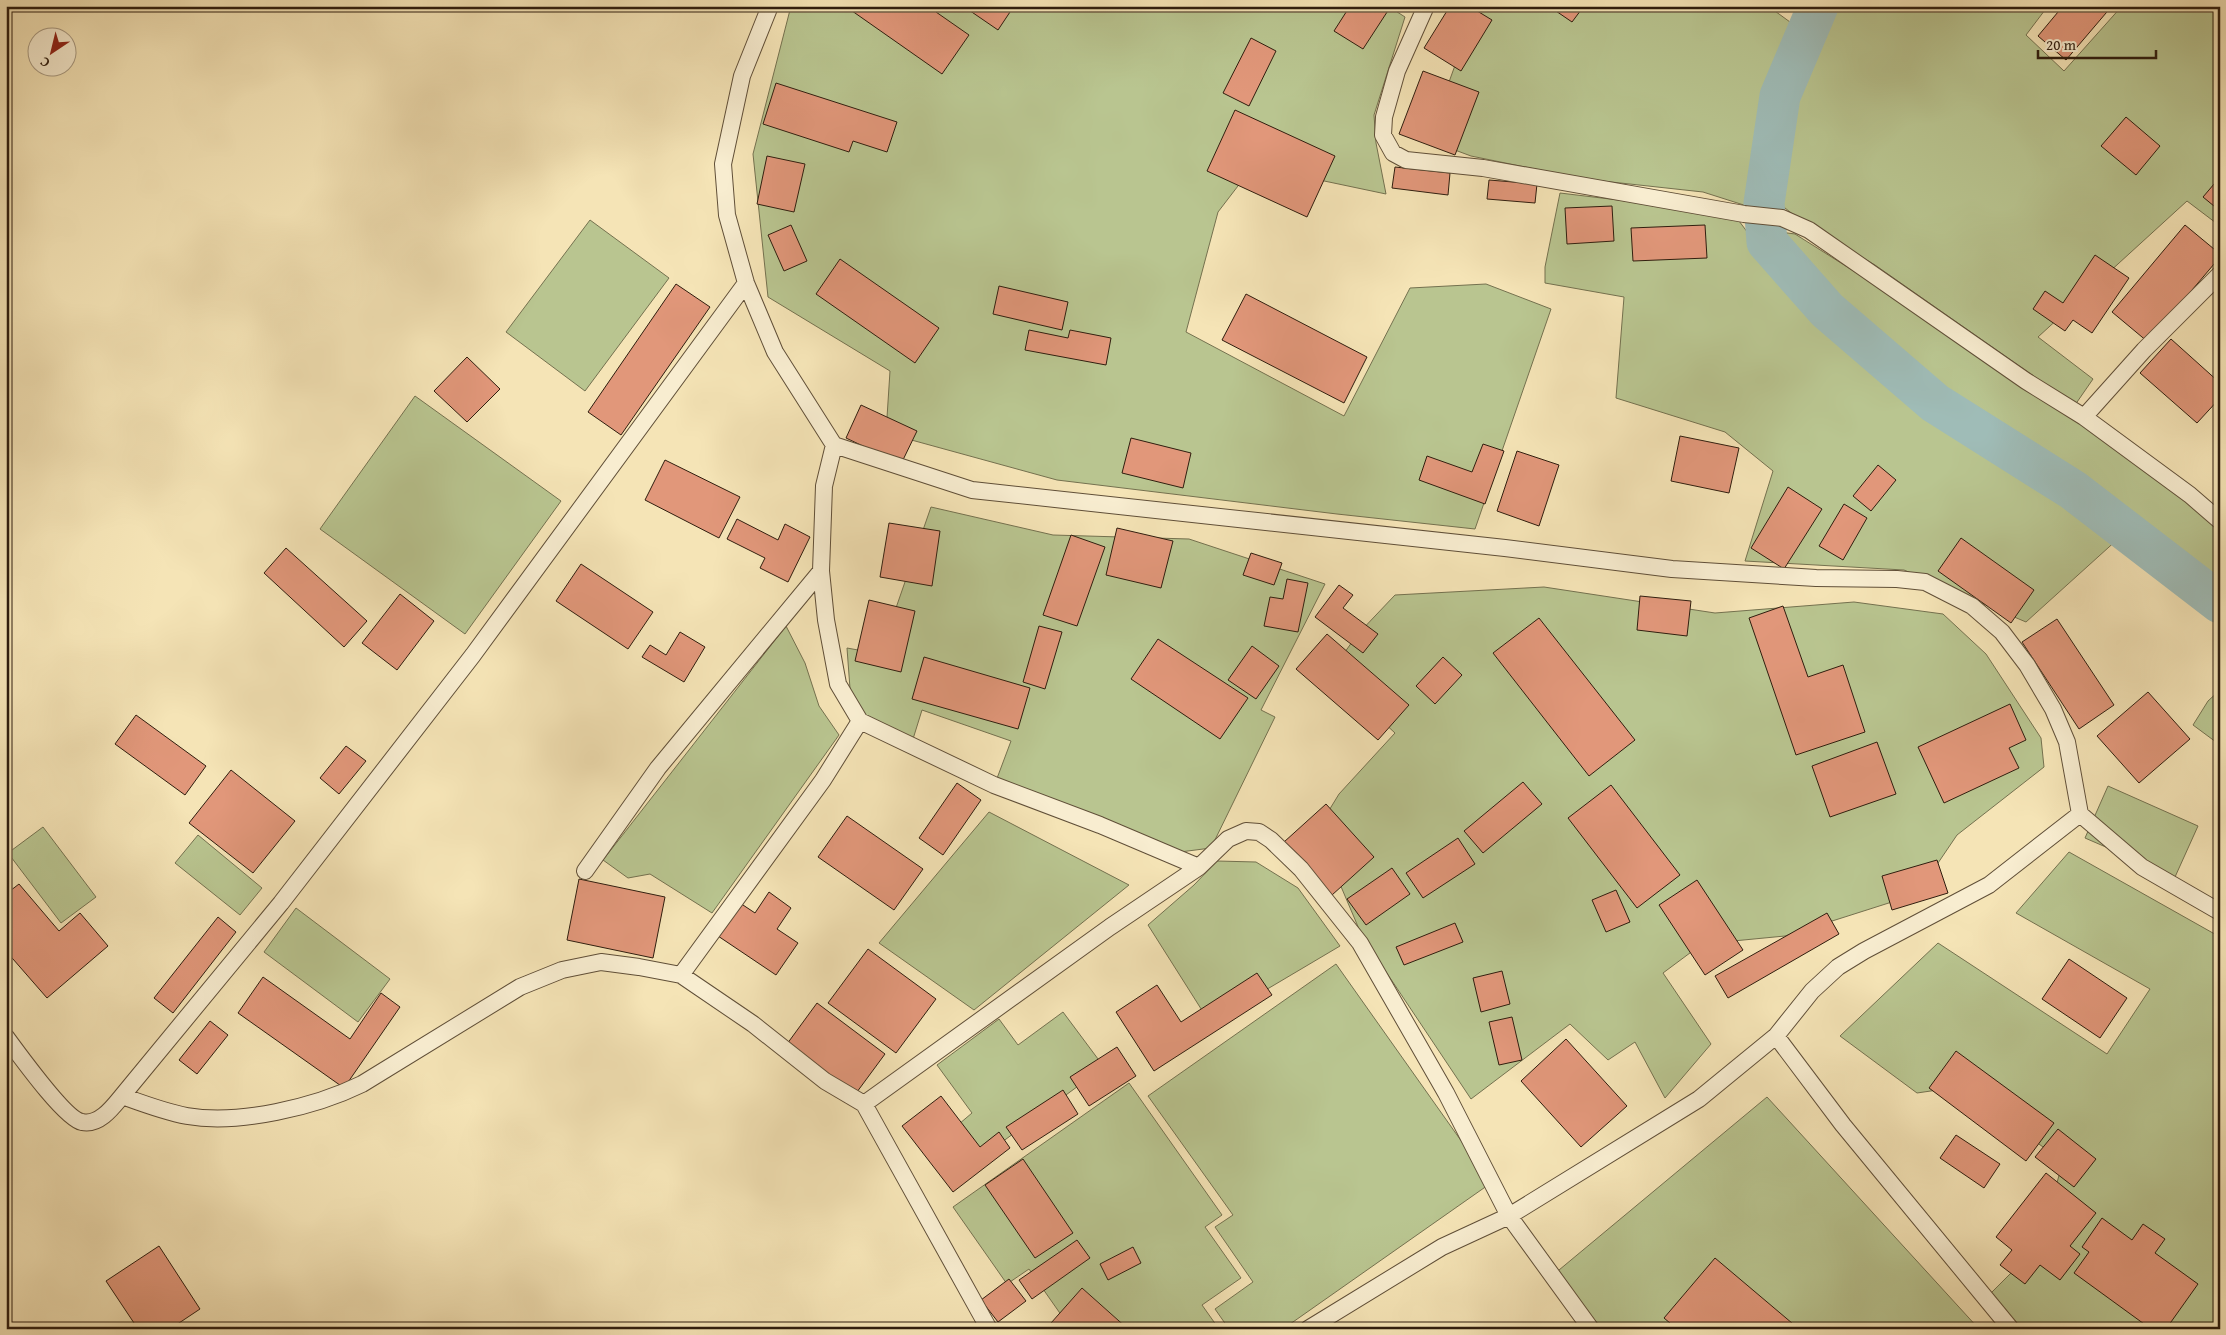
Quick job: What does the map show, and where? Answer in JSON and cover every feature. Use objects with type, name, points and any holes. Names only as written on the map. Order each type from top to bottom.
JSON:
[{"type":"lane","points":[[770,6],[742,76],[723,164],[726,215],[746,283],[775,352],[834,445],[972,490],[1504,548],[1672,570],[1816,578],[1897,579],[1925,582],[1972,606],[2002,632],[2027,665],[2054,709],[2067,742],[2080,814],[2142,867],[2220,912]]},
{"type":"lane","points":[[1426,6],[1397,71],[1384,116],[1383,135],[1393,153],[1406,160],[1483,168],[1744,214],[1782,218],[1809,230],[2026,381],[2084,417],[2190,494],[2220,521]]},
{"type":"lane","points":[[2084,417],[2144,350],[2206,285],[2220,274]]},
{"type":"lane","points":[[6,1037],[30,1072],[72,1117],[82,1122],[94,1121],[107,1113],[281,903],[473,655],[746,283]]},
{"type":"lane","points":[[834,445],[824,486],[821,571],[826,620],[838,684],[860,721],[994,785],[1100,825],[1199,867]]},
{"type":"lane","points":[[585,871],[658,768],[821,571]]},
{"type":"lane","points":[[681,975],[823,780],[860,721]]},
{"type":"lane","points":[[1308,1329],[1442,1247],[1509,1216],[1699,1099],[1776,1036],[1812,990],[1838,967],[1872,946],[1989,885],[2080,814]]},
{"type":"lane","points":[[864,1104],[1110,927],[1199,867],[1228,839],[1246,830],[1259,832],[1271,840],[1301,869],[1360,943],[1446,1093],[1509,1216],[1590,1329]]},
{"type":"lane","points":[[122,1096],[159,1110],[189,1116],[252,1117],[342,1093],[362,1084],[520,986],[562,970],[601,962],[681,975],[753,1024],[825,1081],[864,1104],[989,1329]]},
{"type":"lane","points":[[1776,1036],[1843,1125],[2011,1329]]},
{"type":"green space","points":[[791,6],[1388,6],[1405,17],[1374,115],[1376,143],[1386,194],[1291,174],[1251,169],[1218,212],[1186,332],[1344,416],[1410,288],[1486,284],[1551,309],[1475,529],[1057,480],[886,433],[890,371],[768,297],[753,154]]},
{"type":"green space","points":[[1472,6],[1768,6],[1801,30],[1774,94],[1750,207],[1703,192],[1584,179],[1471,156],[1428,140],[1466,35]]},
{"type":"green space","points":[[1826,6],[2048,6],[2026,35],[2064,71],[2122,6],[2220,6],[2220,226],[2187,201],[2038,337],[2093,379],[2075,405],[1875,265],[1800,220],[1770,196],[1789,94]]},
{"type":"green space","points":[[1560,193],[1668,206],[1739,221],[1754,241],[1855,347],[1932,415],[2119,538],[2026,622],[1904,570],[1745,561],[1773,471],[1725,432],[1616,398],[1624,297],[1545,283],[1545,267]]},
{"type":"green space","points":[[590,220],[669,278],[585,391],[506,332]]},
{"type":"green space","points":[[1780,232],[1795,234],[1868,280],[2023,387],[2152,470],[2220,529],[2220,592],[2075,485],[1939,398],[1859,328],[1776,243]]},
{"type":"green space","points":[[415,396],[561,501],[465,634],[320,529]]},
{"type":"green space","points":[[931,507],[1053,535],[1189,539],[1325,584],[1261,710],[1275,717],[1211,848],[1180,852],[996,781],[1011,741],[922,710],[913,739],[863,714],[851,702],[847,648],[880,654]]},
{"type":"green space","points":[[1544,587],[1715,613],[1854,602],[1943,614],[1986,654],[2041,738],[2044,767],[1957,835],[1917,894],[1785,936],[1702,944],[1663,973],[1711,1044],[1665,1098],[1635,1042],[1608,1060],[1570,1024],[1471,1099],[1362,936],[1317,830],[1339,794],[1395,733],[1330,673],[1357,635],[1395,595]]},
{"type":"green space","points":[[786,626],[805,663],[819,706],[839,735],[712,913],[650,874],[628,878],[603,860]]},
{"type":"green space","points":[[2220,690],[2220,745],[2193,725],[2208,701]]},
{"type":"green space","points":[[2108,786],[2198,826],[2175,877],[2085,838]]},
{"type":"green space","points":[[989,812],[1129,885],[974,1010],[879,943]]},
{"type":"green space","points":[[43,827],[96,897],[61,923],[8,853]]},
{"type":"green space","points":[[198,835],[262,888],[240,915],[175,863]]},
{"type":"green space","points":[[2069,852],[2220,937],[2220,1329],[2018,1329],[1989,1295],[2040,1244],[2063,1161],[1958,1087],[1917,1093],[1840,1036],[1938,943],[2107,1054],[2150,989],[2016,913]]},
{"type":"green space","points":[[1217,861],[1256,862],[1298,888],[1340,946],[1210,1023],[1148,925],[1194,885]]},
{"type":"green space","points":[[296,908],[390,979],[358,1022],[264,952]]},
{"type":"green space","points":[[1336,964],[1491,1183],[1283,1329],[1229,1329],[1215,1309],[1253,1282],[1215,1227],[1233,1215],[1148,1096]]},
{"type":"green space","points":[[1063,1012],[1104,1067],[983,1156],[959,1124],[972,1113],[937,1065],[999,1019],[1018,1045]]},
{"type":"green space","points":[[1129,1083],[1222,1215],[1205,1227],[1241,1278],[1202,1305],[1219,1329],[1071,1329],[1029,1269],[1007,1284],[953,1207]]},
{"type":"green space","points":[[1767,1097],[1979,1329],[1582,1329],[1547,1280]]},
{"type":"building","points":[[845,6],[940,6],[936,12],[969,35],[942,74]]},
{"type":"building","points":[[963,6],[1014,6],[998,30]]},
{"type":"building","points":[[1350,6],[1391,6],[1363,49],[1334,31]]},
{"type":"building","points":[[1450,6],[1469,6],[1492,20],[1461,71],[1424,48]]},
{"type":"building","points":[[1555,6],[1584,6],[1572,22],[1553,9]]},
{"type":"building","points":[[2063,6],[2112,6],[2066,60],[2038,36]]},
{"type":"building","points":[[1251,38],[1276,51],[1249,106],[1223,93]]},
{"type":"building","points":[[1423,71],[1479,92],[1455,155],[1399,134]]},
{"type":"building","points":[[776,83],[897,122],[887,152],[853,141],[849,152],[763,124]]},
{"type":"building","points":[[1235,110],[1335,156],[1307,217],[1207,171]]},
{"type":"building","points":[[2126,117],[2160,146],[2136,175],[2101,146]]},
{"type":"building","points":[[767,156],[805,164],[794,212],[757,204]]},
{"type":"building","points":[[1395,167],[1450,173],[1448,195],[1392,188]]},
{"type":"building","points":[[2220,177],[2220,211],[2203,197]]},
{"type":"building","points":[[1489,180],[1537,184],[1535,203],[1487,199]]},
{"type":"building","points":[[1612,206],[1614,241],[1567,244],[1565,208]]},
{"type":"building","points":[[791,225],[807,261],[784,271],[768,235]]},
{"type":"building","points":[[1705,225],[1707,258],[1633,261],[1631,228]]},
{"type":"building","points":[[2185,225],[2220,254],[2220,257],[2148,342],[2112,312]]},
{"type":"building","points":[[2095,255],[2129,278],[2092,333],[2073,320],[2065,331],[2033,309],[2045,291],[2063,303]]},
{"type":"building","points":[[840,259],[939,328],[915,363],[816,294]]},
{"type":"building","points":[[676,284],[710,307],[621,435],[588,412]]},
{"type":"building","points":[[999,286],[1068,302],[1062,330],[993,314]]},
{"type":"building","points":[[1246,294],[1367,357],[1344,403],[1222,340]]},
{"type":"building","points":[[1029,330],[1068,338],[1070,330],[1111,338],[1106,365],[1025,350]]},
{"type":"building","points":[[2171,339],[2220,383],[2220,398],[2197,423],[2140,373]]},
{"type":"building","points":[[467,357],[500,389],[467,422],[434,391]]},
{"type":"building","points":[[861,405],[917,431],[901,464],[846,438]]},
{"type":"building","points":[[1680,436],[1739,448],[1729,493],[1671,481]]},
{"type":"building","points":[[1131,438],[1191,453],[1183,488],[1122,473]]},
{"type":"building","points":[[1483,444],[1504,451],[1485,504],[1419,480],[1427,456],[1472,472]]},
{"type":"building","points":[[1517,451],[1559,465],[1539,526],[1497,511]]},
{"type":"building","points":[[665,460],[740,497],[719,538],[645,500]]},
{"type":"building","points":[[1878,465],[1896,480],[1871,511],[1853,496]]},
{"type":"building","points":[[1788,487],[1822,509],[1784,569],[1751,548]]},
{"type":"building","points":[[1844,504],[1867,518],[1843,560],[1819,546]]},
{"type":"building","points":[[737,519],[778,540],[785,524],[810,537],[788,582],[760,568],[765,558],[727,539]]},
{"type":"building","points":[[889,523],[940,531],[932,586],[880,577]]},
{"type":"building","points":[[1117,528],[1173,541],[1161,588],[1106,575]]},
{"type":"building","points":[[1071,535],[1105,547],[1077,626],[1043,615]]},
{"type":"building","points":[[1961,538],[2034,590],[2011,623],[1938,571]]},
{"type":"building","points":[[286,548],[367,621],[344,647],[264,573]]},
{"type":"building","points":[[1251,553],[1282,563],[1274,585],[1243,575]]},
{"type":"building","points":[[581,564],[653,612],[628,649],[556,601]]},
{"type":"building","points":[[1287,579],[1308,583],[1298,632],[1264,626],[1270,597],[1283,599]]},
{"type":"building","points":[[1339,585],[1353,595],[1343,608],[1378,634],[1363,653],[1315,617]]},
{"type":"building","points":[[400,594],[434,621],[397,670],[362,643]]},
{"type":"building","points":[[1640,596],[1691,601],[1687,636],[1637,630]]},
{"type":"building","points":[[869,600],[915,611],[901,672],[855,661]]},
{"type":"building","points":[[1783,606],[1808,677],[1843,665],[1865,732],[1796,755],[1749,618]]},
{"type":"building","points":[[1539,618],[1635,740],[1589,776],[1493,653]]},
{"type":"building","points":[[2057,619],[2114,705],[2079,729],[2022,642]]},
{"type":"building","points":[[1039,626],[1062,632],[1045,689],[1023,682]]},
{"type":"building","points":[[680,632],[705,647],[684,682],[642,657],[650,645],[666,655]]},
{"type":"building","points":[[1327,634],[1409,705],[1378,740],[1296,669]]},
{"type":"building","points":[[1158,639],[1248,698],[1220,739],[1131,679]]},
{"type":"building","points":[[1252,646],[1279,666],[1256,699],[1228,680]]},
{"type":"building","points":[[924,657],[1030,688],[1018,729],[912,699]]},
{"type":"building","points":[[1443,657],[1462,675],[1435,704],[1416,686]]},
{"type":"building","points":[[2148,692],[2190,739],[2139,783],[2097,736]]},
{"type":"building","points":[[2010,704],[2026,740],[2009,748],[2019,768],[1944,803],[1918,747]]},
{"type":"building","points":[[136,715],[206,766],[185,795],[115,744]]},
{"type":"building","points":[[1877,742],[1896,794],[1830,817],[1812,766]]},
{"type":"building","points":[[346,746],[366,761],[339,794],[320,778]]},
{"type":"building","points":[[231,770],[295,821],[253,873],[189,823]]},
{"type":"building","points":[[1523,782],[1542,804],[1483,853],[1464,831]]},
{"type":"building","points":[[957,783],[981,800],[943,855],[919,838]]},
{"type":"building","points":[[1611,785],[1680,875],[1637,908],[1568,818]]},
{"type":"building","points":[[1326,804],[1374,857],[1332,895],[1284,842]]},
{"type":"building","points":[[847,816],[923,869],[894,910],[818,857]]},
{"type":"building","points":[[1458,838],[1475,864],[1423,898],[1406,873]]},
{"type":"building","points":[[1937,860],[1948,893],[1892,910],[1882,876]]},
{"type":"building","points":[[1392,868],[1410,894],[1366,925],[1347,899]]},
{"type":"building","points":[[579,879],[665,897],[653,958],[567,940]]},
{"type":"building","points":[[1697,880],[1743,950],[1705,975],[1659,905]]},
{"type":"building","points":[[19,884],[59,931],[80,913],[108,946],[47,998],[6,951],[6,894]]},
{"type":"building","points":[[1616,890],[1630,922],[1606,932],[1592,900]]},
{"type":"building","points":[[769,892],[791,908],[777,929],[798,943],[776,975],[718,936],[740,903],[755,913]]},
{"type":"building","points":[[1827,913],[1839,934],[1728,998],[1715,976]]},
{"type":"building","points":[[218,917],[236,932],[173,1013],[154,998]]},
{"type":"building","points":[[1455,923],[1463,942],[1404,965],[1396,947]]},
{"type":"building","points":[[868,949],[936,999],[896,1053],[828,1003]]},
{"type":"building","points":[[2069,959],[2127,998],[2100,1038],[2042,999]]},
{"type":"building","points":[[1502,971],[1510,1004],[1481,1012],[1473,978]]},
{"type":"building","points":[[1257,973],[1272,995],[1154,1071],[1116,1012],[1157,985],[1181,1022]]},
{"type":"building","points":[[263,977],[350,1039],[381,993],[400,1007],[344,1088],[238,1013]]},
{"type":"building","points":[[817,1003],[885,1054],[854,1096],[787,1044]]},
{"type":"building","points":[[1512,1017],[1522,1060],[1499,1065],[1489,1022]]},
{"type":"building","points":[[210,1021],[228,1035],[197,1074],[179,1060]]},
{"type":"building","points":[[1566,1039],[1627,1106],[1581,1147],[1521,1081]]},
{"type":"building","points":[[1117,1047],[1136,1076],[1089,1106],[1070,1077]]},
{"type":"building","points":[[1956,1051],[2054,1123],[2026,1161],[1929,1088]]},
{"type":"building","points":[[1063,1090],[1078,1114],[1022,1150],[1006,1127]]},
{"type":"building","points":[[941,1096],[980,1147],[999,1132],[1010,1148],[953,1192],[902,1126]]},
{"type":"building","points":[[2058,1129],[2096,1159],[2074,1187],[2035,1157]]},
{"type":"building","points":[[1956,1135],[2000,1164],[1984,1188],[1940,1158]]},
{"type":"building","points":[[1023,1159],[1073,1233],[1035,1258],[985,1185]]},
{"type":"building","points":[[2046,1173],[2096,1213],[2070,1246],[2080,1254],[2060,1280],[2040,1265],[2025,1284],[2000,1265],[2012,1250],[1996,1237]]},
{"type":"building","points":[[2102,1218],[2132,1240],[2143,1224],[2165,1239],[2155,1253],[2198,1284],[2166,1329],[2151,1329],[2074,1273],[2089,1252],[2082,1247]]},
{"type":"building","points":[[1077,1240],[1090,1258],[1032,1299],[1019,1280]]},
{"type":"building","points":[[159,1246],[200,1309],[170,1329],[138,1329],[106,1281]]},
{"type":"building","points":[[1133,1247],[1141,1263],[1108,1280],[1100,1264]]},
{"type":"building","points":[[1715,1258],[1799,1329],[1677,1329],[1664,1318]]},
{"type":"building","points":[[1009,1279],[1026,1301],[998,1322],[981,1300]]},
{"type":"building","points":[[1082,1288],[1128,1329],[1057,1329],[1051,1323]]},
{"type":"waterway","points":[[1818,6],[1780,96],[1764,203],[1767,242],[1827,310],[1935,403],[2073,490],[2220,603]]}]
